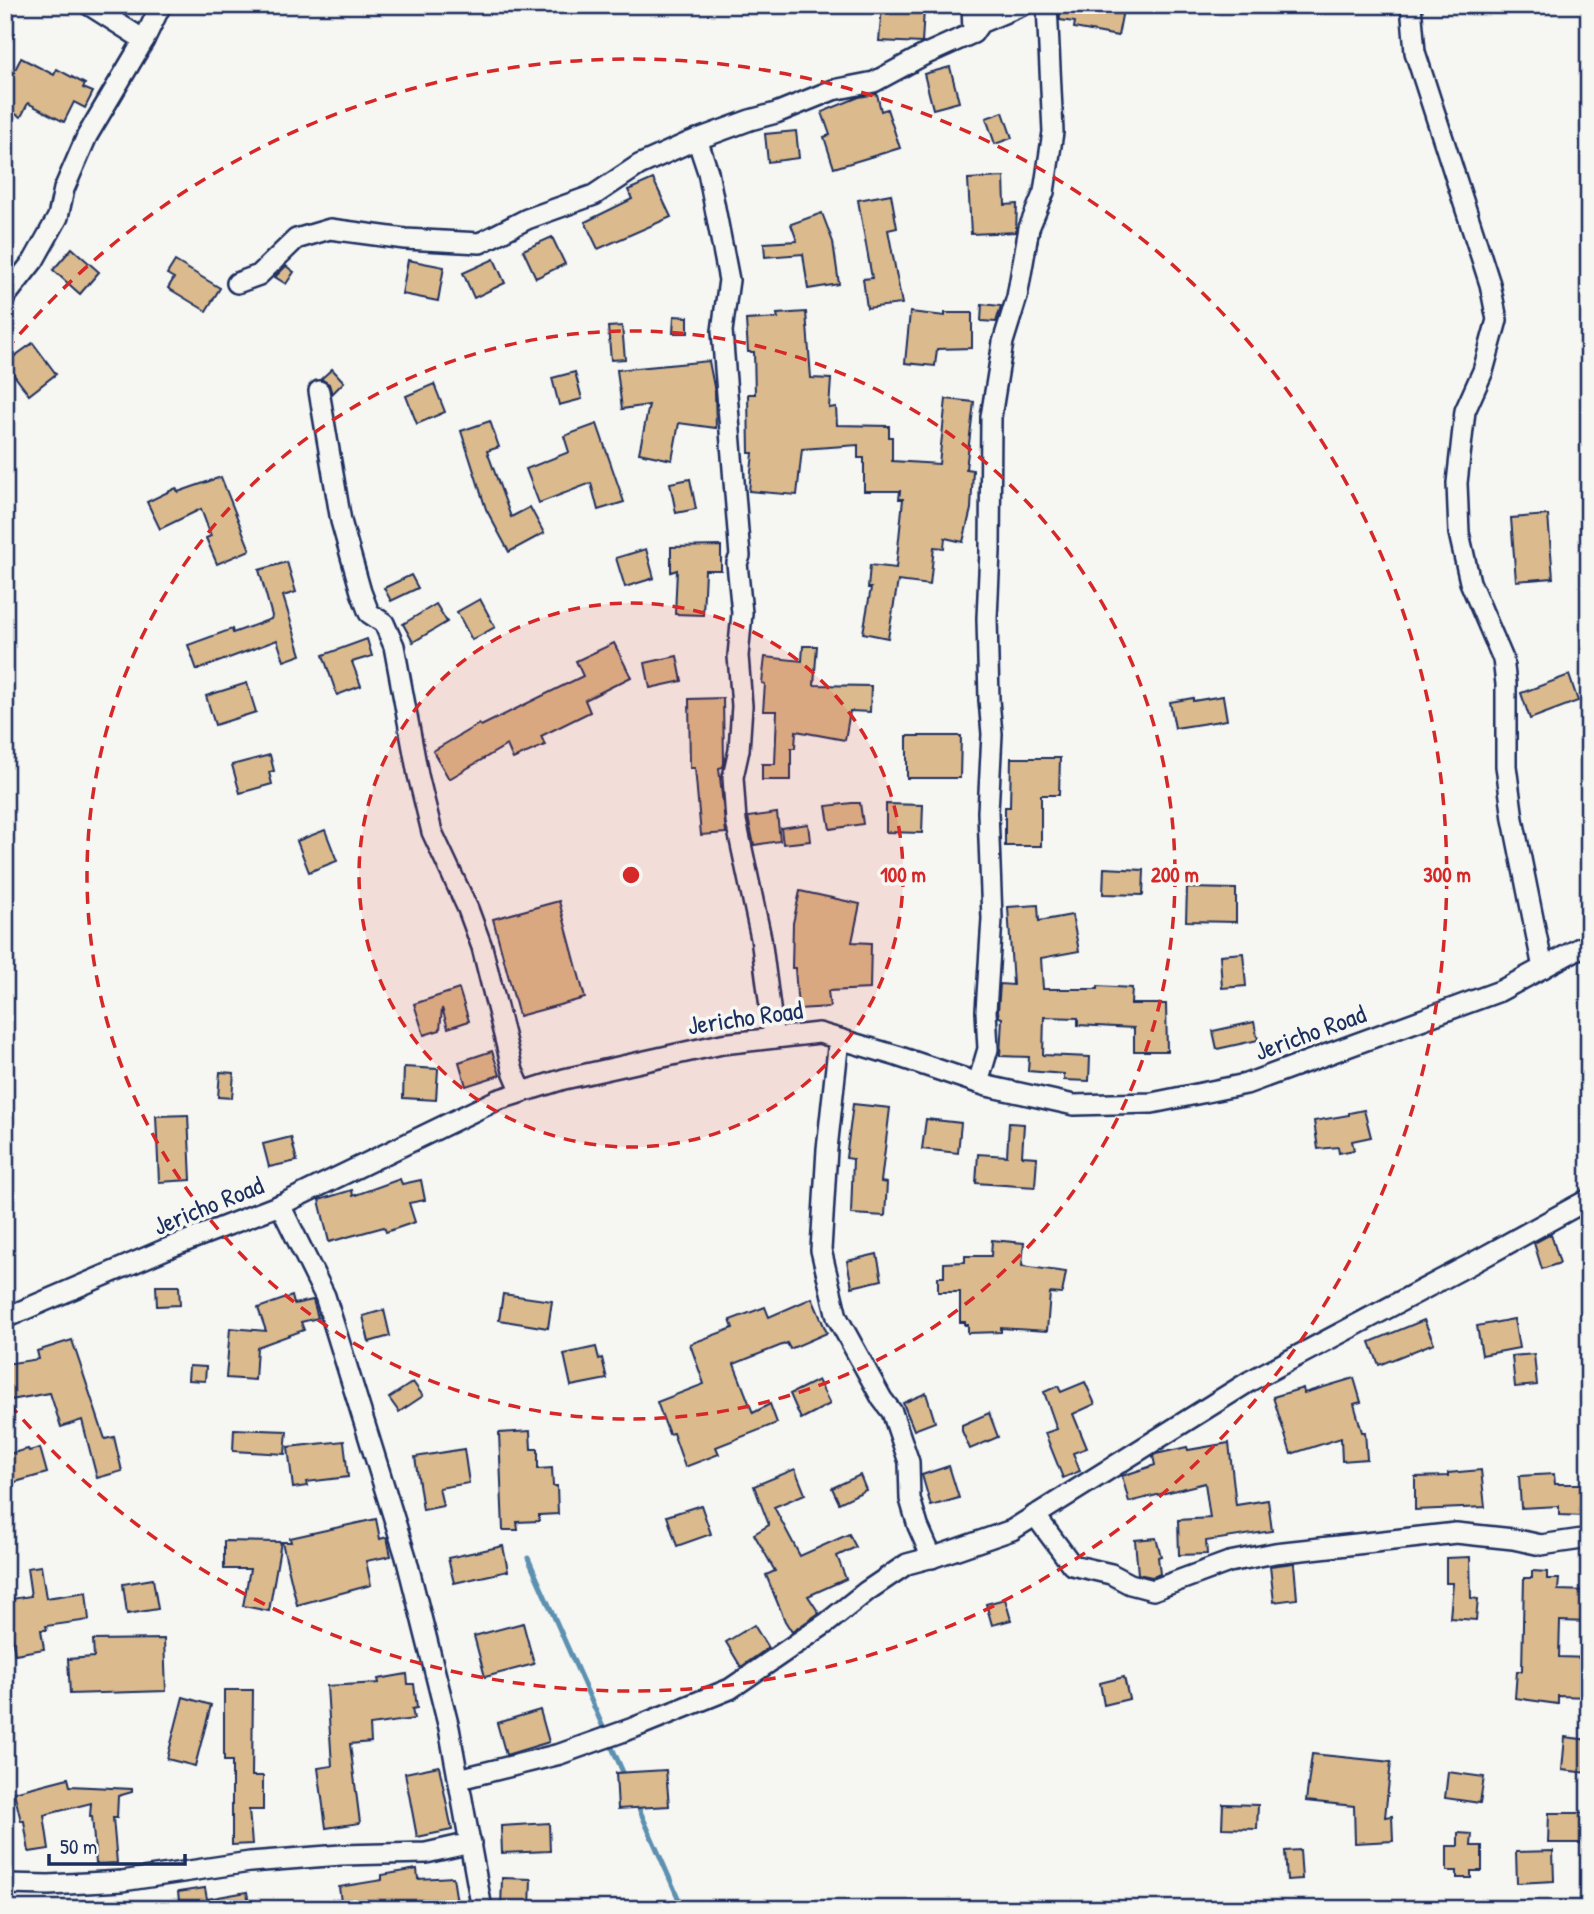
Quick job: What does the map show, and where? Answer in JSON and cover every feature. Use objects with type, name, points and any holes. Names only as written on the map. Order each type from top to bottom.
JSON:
[{"type":"street","points":[[89,5],[144,40]]},
{"type":"street","points":[[5,298],[34,260],[58,217],[64,189],[87,136],[144,40],[161,5]]},
{"type":"street","points":[[972,5],[973,33]]},
{"type":"street","points":[[237,282],[259,275],[296,240],[330,229],[405,239],[480,243],[527,219],[594,195],[639,164],[697,139],[776,113],[833,90],[874,82],[973,33],[981,23],[1023,5]]},
{"type":"street","points":[[978,1083],[988,1049],[986,1011],[992,919],[988,812],[992,734],[987,618],[991,416],[1003,342],[1017,297],[1029,228],[1044,192],[1054,132],[1047,5]]},
{"type":"street","points":[[1411,5],[1415,52],[1490,284],[1497,320],[1483,371],[1465,411],[1457,483],[1459,533],[1470,582],[1503,659],[1507,766],[1513,819],[1543,968]]},
{"type":"street","points":[[697,139],[708,172],[729,280],[722,331],[742,613],[738,656],[742,705],[739,750],[733,777],[736,821],[761,938],[775,1038]]},
{"type":"street","points":[[318,391],[341,521],[361,592],[369,613],[384,624],[394,646],[418,775],[432,832],[468,909],[482,947],[513,1071],[522,1092]]},
{"type":"street","name":"Jericho Road","points":[[5,1318],[280,1205],[497,1100],[564,1079],[722,1044],[819,1033],[978,1083],[1074,1105],[1152,1103],[1246,1084],[1488,995],[1589,943]]},
{"type":"street","points":[[839,1039],[827,1149],[821,1250],[837,1317],[882,1399],[892,1412],[909,1462],[910,1499],[932,1558]]},
{"type":"street","points":[[459,1779],[560,1754],[730,1689],[907,1564],[1013,1530],[1250,1381],[1589,1199]]},
{"type":"street","points":[[280,1205],[325,1296],[406,1557],[449,1728],[482,1909]]},
{"type":"street","points":[[1035,1515],[1072,1565],[1111,1574],[1130,1584],[1153,1590],[1229,1562],[1275,1553],[1456,1533],[1541,1545],[1589,1538]]},
{"type":"street","points":[[5,1884],[49,1885],[122,1881],[250,1862],[341,1855],[426,1853],[471,1843]]},
{"type":"building","points":[[1059,5],[1124,5],[1118,36],[1074,28],[1075,22],[1060,20]]},
{"type":"building","points":[[882,6],[924,9],[922,43],[879,41]]},
{"type":"building","points":[[21,58],[54,75],[57,69],[85,84],[83,88],[93,92],[85,108],[74,102],[64,122],[28,103],[21,117],[5,109],[5,89]]},
{"type":"building","points":[[950,67],[959,102],[933,109],[924,74]]},
{"type":"building","points":[[877,94],[881,111],[887,109],[900,148],[834,168],[824,137],[830,135],[822,112],[859,97]]},
{"type":"building","points":[[1003,112],[1012,138],[995,144],[986,118]]},
{"type":"building","points":[[796,131],[799,158],[768,162],[765,134]]},
{"type":"building","points":[[1004,177],[1005,205],[1017,204],[1016,232],[971,234],[968,179]]},
{"type":"building","points":[[653,179],[671,217],[598,249],[585,222],[632,199],[628,190]]},
{"type":"building","points":[[891,194],[897,228],[888,230],[902,304],[867,308],[863,279],[872,278],[858,200]]},
{"type":"building","points":[[822,213],[833,242],[839,284],[808,289],[803,254],[765,257],[764,243],[797,241],[791,224]]},
{"type":"building","points":[[552,237],[565,264],[536,278],[523,250]]},
{"type":"building","points":[[72,248],[99,272],[80,294],[53,270]]},
{"type":"building","points":[[494,259],[505,283],[474,298],[463,273]]},
{"type":"building","points":[[408,260],[444,267],[438,301],[402,294]]},
{"type":"building","points":[[175,261],[220,288],[206,311],[168,288],[174,278],[167,274]]},
{"type":"building","points":[[286,266],[294,272],[286,284],[275,277]]},
{"type":"building","points":[[982,304],[1001,306],[996,322],[981,321]]},
{"type":"building","points":[[806,312],[811,378],[831,379],[829,408],[836,407],[837,425],[889,426],[892,461],[939,464],[946,399],[974,402],[966,469],[973,470],[971,509],[963,542],[945,538],[944,548],[934,547],[930,585],[898,581],[888,638],[863,633],[871,588],[868,588],[870,565],[896,568],[903,499],[899,499],[900,491],[864,491],[864,458],[858,458],[858,445],[802,449],[797,495],[749,491],[753,453],[749,453],[748,394],[755,394],[754,352],[748,352],[746,320],[778,318],[777,314]]},
{"type":"building","points":[[910,312],[945,316],[945,313],[972,313],[972,348],[937,349],[935,366],[905,363]]},
{"type":"building","points":[[674,316],[688,317],[688,333],[673,333]]},
{"type":"building","points":[[622,326],[625,359],[611,360],[608,327]]},
{"type":"building","points":[[33,343],[56,374],[29,395],[5,363]]},
{"type":"building","points":[[709,361],[715,392],[716,428],[679,423],[672,460],[639,453],[649,405],[622,409],[617,370]]},
{"type":"building","points":[[332,369],[344,382],[332,394],[329,384],[321,379]]},
{"type":"building","points":[[575,372],[582,399],[559,405],[552,378]]},
{"type":"building","points":[[434,384],[445,412],[417,424],[406,396]]},
{"type":"building","points":[[490,421],[499,447],[487,451],[511,517],[530,507],[544,533],[509,552],[486,509],[461,431]]},
{"type":"building","points":[[597,424],[624,502],[598,510],[591,483],[539,503],[526,469],[569,452],[564,436]]},
{"type":"building","points":[[221,477],[250,550],[217,564],[206,538],[211,536],[201,509],[160,529],[147,502],[176,488],[178,492]]},
{"type":"building","points":[[690,479],[696,509],[676,513],[670,483]]},
{"type":"building","points":[[1548,515],[1553,578],[1516,581],[1511,518]]},
{"type":"building","points":[[721,546],[721,570],[705,570],[703,615],[675,614],[677,570],[671,572],[671,547]]},
{"type":"building","points":[[646,549],[654,578],[625,587],[616,558]]},
{"type":"building","points":[[287,562],[296,592],[283,596],[301,655],[284,661],[277,640],[197,670],[188,645],[232,629],[233,633],[271,619],[259,570]]},
{"type":"building","points":[[411,575],[418,588],[391,601],[384,588]]},
{"type":"building","points":[[480,599],[495,627],[472,640],[457,612]]},
{"type":"building","points":[[436,604],[447,622],[413,642],[403,624]]},
{"type":"building","points":[[367,639],[372,656],[352,662],[361,686],[337,695],[323,655]]},
{"type":"building","points":[[614,643],[631,677],[585,700],[590,712],[541,736],[545,745],[513,759],[507,745],[449,779],[433,751],[479,724],[481,726],[583,676],[576,661]]},
{"type":"building","points":[[803,646],[817,646],[814,685],[871,686],[870,712],[850,711],[845,740],[796,731],[795,748],[791,748],[791,780],[762,780],[762,764],[775,764],[777,711],[763,711],[765,657],[802,661]]},
{"type":"building","points":[[677,656],[682,681],[650,688],[645,663]]},
{"type":"building","points":[[1569,675],[1578,701],[1530,719],[1521,693]]},
{"type":"building","points":[[247,683],[256,712],[215,725],[206,696]]},
{"type":"building","points":[[1223,696],[1227,720],[1175,728],[1170,702]]},
{"type":"building","points":[[723,698],[724,763],[723,767],[719,768],[726,833],[701,835],[695,768],[690,768],[689,699]]},
{"type":"building","points":[[907,736],[961,736],[960,778],[907,778]]},
{"type":"building","points":[[270,755],[274,771],[269,772],[272,784],[240,793],[232,765]]},
{"type":"building","points":[[1011,758],[1060,758],[1059,795],[1041,795],[1041,846],[1005,846],[1005,807],[1010,807]]},
{"type":"building","points":[[860,803],[863,824],[830,829],[826,806]]},
{"type":"building","points":[[886,804],[923,805],[922,833],[886,832]]},
{"type":"building","points":[[777,813],[780,841],[754,845],[748,817]]},
{"type":"building","points":[[808,824],[810,841],[783,844],[781,828]]},
{"type":"building","points":[[325,830],[337,861],[309,872],[297,841]]},
{"type":"building","points":[[1104,868],[1144,870],[1143,895],[1103,894]]},
{"type":"building","points":[[1187,888],[1236,889],[1236,922],[1186,921]]},
{"type":"building","points":[[800,891],[860,904],[852,942],[871,943],[870,989],[828,991],[830,1007],[798,1009],[795,968],[792,968],[793,923]]},
{"type":"building","points":[[559,901],[585,998],[519,1016],[493,919]]},
{"type":"building","points":[[1038,905],[1039,921],[1072,915],[1079,951],[1041,958],[1043,989],[1098,989],[1098,986],[1132,988],[1131,1004],[1166,1004],[1167,1051],[1134,1051],[1134,1028],[1078,1025],[1078,1018],[1044,1017],[1043,1055],[1090,1057],[1089,1081],[1064,1080],[1064,1074],[1028,1071],[1029,1057],[1000,1056],[1000,984],[1013,985],[1008,907]]},
{"type":"building","points":[[1243,953],[1246,986],[1222,988],[1220,955]]},
{"type":"building","points":[[459,989],[469,1021],[448,1028],[442,1008],[440,1030],[424,1035],[414,1004]]},
{"type":"building","points":[[1254,1022],[1258,1040],[1217,1049],[1213,1031]]},
{"type":"building","points":[[492,1051],[500,1075],[466,1086],[459,1062]]},
{"type":"building","points":[[404,1067],[438,1069],[436,1100],[403,1098]]},
{"type":"building","points":[[220,1072],[234,1073],[232,1098],[218,1097]]},
{"type":"building","points":[[853,1104],[890,1108],[881,1182],[887,1183],[885,1216],[851,1214],[853,1159],[846,1158]]},
{"type":"building","points":[[1364,1110],[1371,1137],[1352,1141],[1354,1150],[1339,1153],[1338,1147],[1318,1149],[1314,1121]]},
{"type":"building","points":[[188,1115],[191,1180],[159,1182],[156,1116]]},
{"type":"building","points":[[926,1119],[961,1123],[958,1153],[922,1149]]},
{"type":"building","points":[[1009,1123],[1024,1124],[1022,1156],[1037,1157],[1035,1187],[976,1183],[978,1154],[1007,1156]]},
{"type":"building","points":[[291,1137],[297,1161],[269,1167],[263,1144]]},
{"type":"building","points":[[400,1179],[402,1184],[421,1180],[425,1200],[409,1203],[415,1222],[386,1232],[384,1227],[329,1242],[319,1200],[352,1190],[353,1196]]},
{"type":"building","points":[[1551,1234],[1560,1263],[1542,1269],[1534,1243]]},
{"type":"building","points":[[992,1240],[1024,1243],[1022,1266],[1066,1272],[1062,1294],[1050,1293],[1047,1331],[1001,1328],[1001,1332],[968,1333],[968,1325],[960,1322],[960,1292],[938,1292],[938,1277],[944,1277],[944,1263],[965,1262],[965,1256],[991,1256]]},
{"type":"building","points":[[877,1254],[882,1280],[852,1287],[847,1261]]},
{"type":"building","points":[[156,1286],[179,1286],[180,1305],[157,1306]]},
{"type":"building","points":[[503,1294],[552,1301],[548,1328],[499,1320]]},
{"type":"building","points":[[292,1296],[294,1304],[313,1300],[318,1318],[301,1322],[304,1330],[257,1347],[255,1380],[226,1378],[230,1328],[266,1331],[258,1308]]},
{"type":"building","points":[[812,1298],[827,1333],[790,1349],[787,1343],[734,1364],[753,1413],[770,1404],[777,1423],[716,1447],[719,1454],[685,1467],[673,1433],[669,1434],[657,1402],[704,1384],[690,1344],[733,1328],[730,1320],[765,1307],[769,1317]]},
{"type":"building","points":[[384,1310],[390,1336],[369,1342],[363,1316]]},
{"type":"building","points":[[1514,1319],[1519,1348],[1482,1355],[1477,1326]]},
{"type":"building","points":[[1424,1320],[1434,1343],[1379,1365],[1370,1342]]},
{"type":"building","points":[[72,1340],[105,1439],[114,1437],[122,1471],[97,1478],[82,1420],[61,1427],[50,1393],[5,1401],[5,1364],[39,1359],[37,1351]]},
{"type":"building","points":[[596,1347],[607,1379],[571,1386],[564,1354]]},
{"type":"building","points":[[1534,1354],[1537,1385],[1515,1387],[1512,1356]]},
{"type":"building","points":[[189,1366],[206,1367],[205,1381],[188,1380]]},
{"type":"building","points":[[1354,1378],[1361,1402],[1354,1404],[1362,1432],[1365,1432],[1367,1459],[1342,1461],[1341,1438],[1291,1454],[1273,1397],[1303,1388],[1304,1393]]},
{"type":"building","points":[[818,1380],[830,1404],[801,1419],[790,1394]]},
{"type":"building","points":[[413,1382],[423,1396],[399,1412],[389,1398]]},
{"type":"building","points":[[1085,1382],[1095,1404],[1073,1414],[1087,1448],[1073,1453],[1080,1471],[1063,1478],[1045,1433],[1057,1429],[1044,1392],[1058,1386],[1061,1392]]},
{"type":"building","points":[[926,1393],[935,1422],[914,1430],[903,1403]]},
{"type":"building","points":[[989,1413],[998,1437],[970,1449],[962,1425]]},
{"type":"building","points":[[234,1429],[287,1431],[285,1454],[233,1451]]},
{"type":"building","points":[[530,1431],[531,1449],[538,1449],[538,1469],[552,1468],[553,1486],[557,1486],[558,1514],[539,1515],[539,1521],[517,1522],[518,1530],[503,1530],[499,1433]]},
{"type":"building","points":[[344,1441],[348,1477],[306,1482],[307,1486],[293,1488],[288,1447]]},
{"type":"building","points":[[1229,1443],[1236,1505],[1268,1500],[1272,1531],[1206,1541],[1207,1554],[1179,1555],[1178,1520],[1210,1518],[1205,1483],[1129,1502],[1122,1476],[1155,1465],[1153,1456],[1156,1454],[1187,1447],[1188,1450]]},
{"type":"building","points":[[40,1448],[47,1473],[12,1483],[5,1455]]},
{"type":"building","points":[[464,1449],[469,1483],[439,1488],[443,1506],[423,1510],[415,1457]]},
{"type":"building","points":[[949,1466],[959,1498],[931,1506],[922,1475]]},
{"type":"building","points":[[795,1469],[805,1494],[774,1507],[800,1556],[849,1534],[856,1547],[837,1556],[846,1579],[808,1596],[819,1613],[792,1632],[766,1575],[775,1571],[754,1534],[769,1525],[754,1486]]},
{"type":"building","points":[[1481,1470],[1485,1507],[1415,1510],[1415,1477],[1448,1476],[1448,1473]]},
{"type":"building","points":[[1554,1474],[1555,1484],[1587,1484],[1586,1516],[1559,1515],[1559,1506],[1521,1508],[1519,1476]]},
{"type":"building","points":[[860,1475],[866,1490],[839,1503],[832,1488]]},
{"type":"building","points":[[701,1505],[711,1534],[677,1546],[667,1516]]},
{"type":"building","points":[[376,1519],[380,1539],[387,1537],[391,1556],[366,1561],[371,1585],[297,1605],[282,1542],[291,1542],[290,1538]]},
{"type":"building","points":[[1156,1538],[1161,1556],[1158,1557],[1160,1574],[1152,1577],[1138,1574],[1135,1540]]},
{"type":"building","points":[[224,1541],[281,1542],[269,1611],[243,1606],[250,1569],[224,1569]]},
{"type":"building","points":[[503,1546],[508,1571],[454,1583],[448,1558]]},
{"type":"building","points":[[1470,1557],[1471,1598],[1478,1599],[1476,1620],[1450,1618],[1453,1583],[1446,1583],[1446,1558]]},
{"type":"building","points":[[1294,1563],[1297,1599],[1274,1602],[1270,1566]]},
{"type":"building","points":[[41,1566],[46,1598],[86,1592],[89,1620],[46,1626],[47,1630],[41,1630],[44,1649],[15,1654],[5,1600],[31,1596],[27,1568]]},
{"type":"building","points":[[1532,1571],[1547,1572],[1547,1579],[1559,1579],[1558,1590],[1589,1591],[1589,1622],[1560,1621],[1559,1657],[1589,1658],[1589,1697],[1558,1696],[1558,1704],[1515,1698],[1517,1671],[1522,1671],[1524,1578],[1532,1578]]},
{"type":"building","points":[[153,1579],[158,1609],[127,1614],[123,1584]]},
{"type":"building","points":[[1005,1599],[1011,1620],[992,1625],[986,1604]]},
{"type":"building","points":[[523,1623],[534,1664],[485,1677],[474,1636]]},
{"type":"building","points":[[754,1625],[768,1648],[741,1667],[726,1642]]},
{"type":"building","points":[[164,1639],[166,1691],[70,1694],[68,1659],[94,1657],[93,1640]]},
{"type":"building","points":[[407,1674],[408,1684],[414,1684],[417,1708],[412,1709],[414,1719],[370,1725],[371,1742],[350,1744],[360,1823],[326,1828],[318,1768],[332,1766],[327,1686],[379,1683],[378,1679]]},
{"type":"building","points":[[1124,1677],[1129,1699],[1104,1705],[1100,1683]]},
{"type":"building","points":[[224,1690],[253,1690],[252,1776],[263,1776],[263,1810],[249,1810],[252,1844],[232,1845],[232,1761],[224,1761]]},
{"type":"building","points":[[183,1697],[211,1705],[195,1766],[167,1759]]},
{"type":"building","points":[[540,1710],[549,1742],[506,1755],[497,1723]]},
{"type":"building","points":[[1565,1737],[1589,1740],[1588,1773],[1562,1770]]},
{"type":"building","points":[[1312,1754],[1391,1762],[1385,1817],[1392,1816],[1393,1841],[1355,1843],[1354,1806],[1306,1801]]},
{"type":"building","points":[[439,1766],[452,1830],[417,1837],[405,1773]]},
{"type":"building","points":[[666,1770],[669,1806],[618,1809],[616,1773]]},
{"type":"building","points":[[1448,1772],[1484,1777],[1480,1803],[1445,1798]]},
{"type":"building","points":[[68,1778],[70,1786],[132,1789],[132,1792],[118,1796],[117,1818],[113,1818],[117,1863],[96,1864],[91,1803],[44,1815],[49,1849],[29,1852],[24,1821],[21,1821],[14,1792]]},
{"type":"building","points":[[1223,1804],[1258,1805],[1257,1829],[1222,1828]]},
{"type":"building","points":[[1549,1813],[1587,1813],[1587,1843],[1548,1843]]},
{"type":"building","points":[[549,1823],[550,1851],[502,1853],[501,1826]]},
{"type":"building","points":[[1458,1833],[1472,1834],[1471,1846],[1482,1846],[1482,1871],[1471,1871],[1471,1878],[1457,1878],[1457,1871],[1447,1871],[1447,1846],[1458,1846]]},
{"type":"building","points":[[1300,1850],[1302,1879],[1287,1880],[1285,1851]]},
{"type":"building","points":[[1553,1851],[1554,1881],[1517,1883],[1516,1852]]},
{"type":"building","points":[[417,1869],[418,1879],[453,1877],[458,1909],[431,1909],[430,1902],[389,1909],[342,1909],[339,1887],[382,1880],[382,1875]]},
{"type":"building","points":[[502,1878],[531,1879],[530,1909],[501,1909]]},
{"type":"building","points":[[205,1888],[207,1899],[247,1892],[250,1909],[180,1909],[178,1892]]},
{"type":"waterway","points":[[528,1558],[626,1779]]},
{"type":"waterway","points":[[637,1804],[683,1909]]}]
